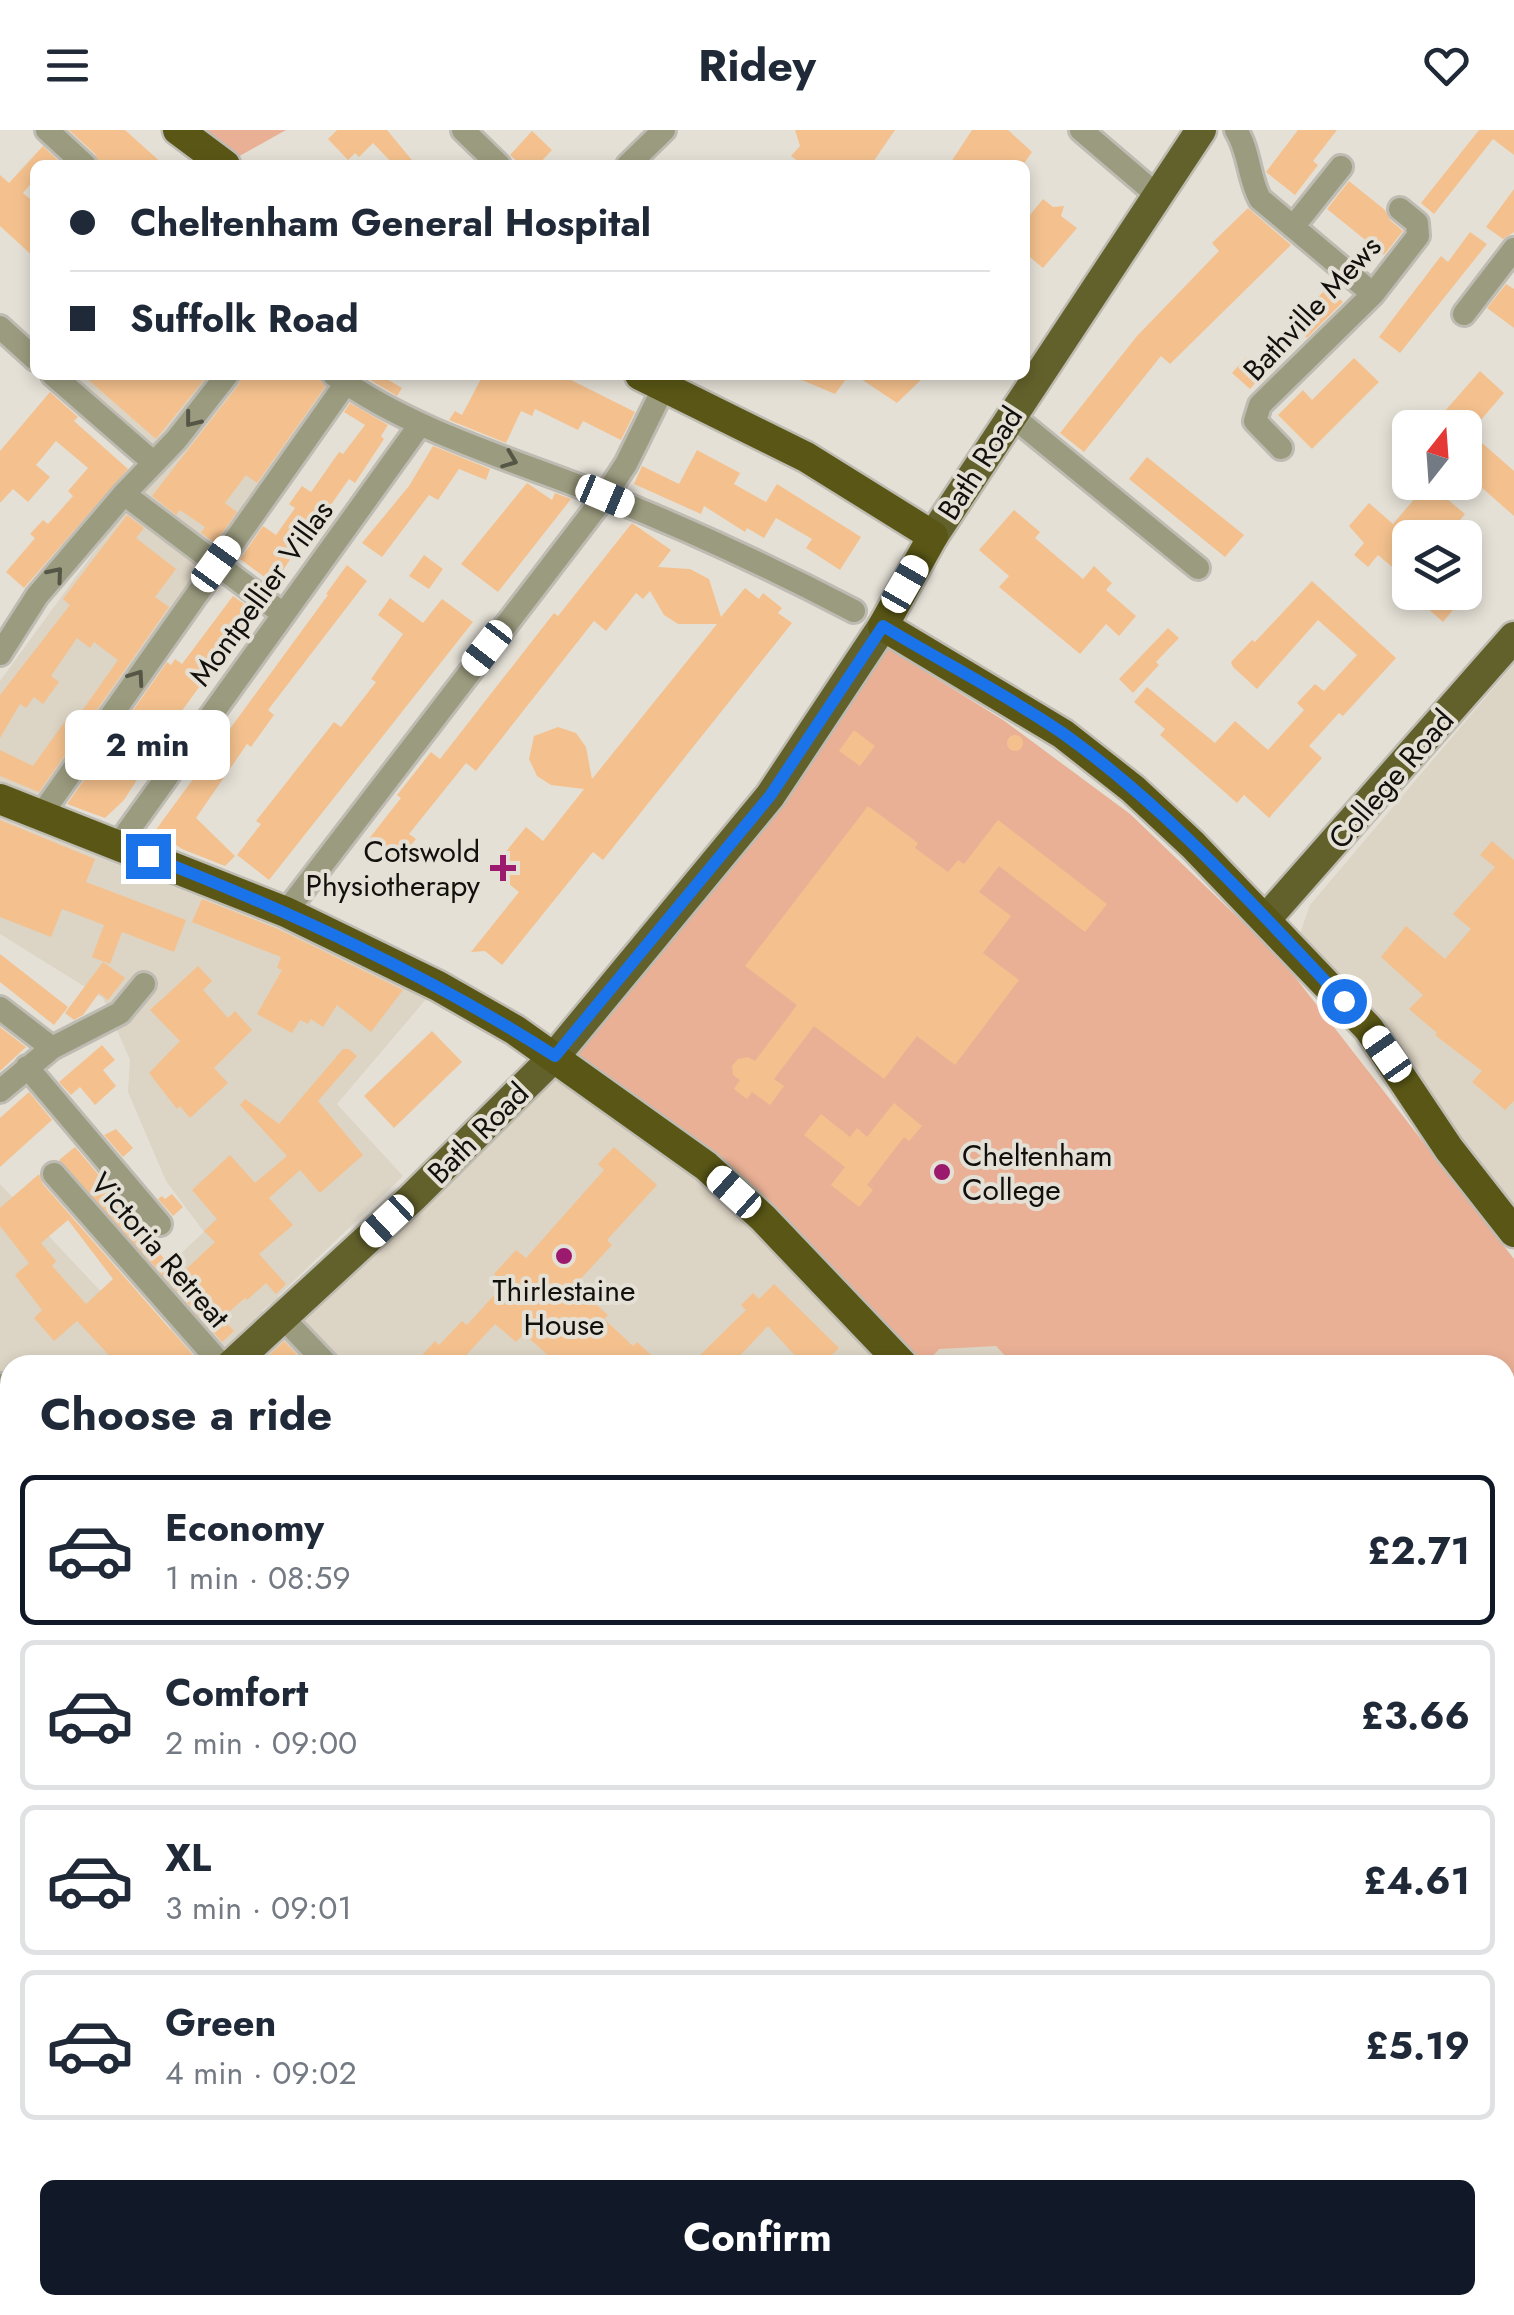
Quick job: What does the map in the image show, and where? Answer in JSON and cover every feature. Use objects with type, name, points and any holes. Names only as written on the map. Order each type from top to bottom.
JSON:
[{"type":"highway","points":[[178,130],[217,160]]},
{"type":"highway","points":[[652,381],[806,456],[933,536]]},
{"type":"highway","name":"Bath Road","points":[[883,626],[933,536]]},
{"type":"highway","points":[[883,626],[1063,734],[1145,800],[1266,918],[1370,1029],[1449,1149],[1514,1232]]},
{"type":"highway","points":[[0,799],[286,912],[438,986],[555,1056],[720,1179],[763,1218],[893,1355]]},
{"type":"main road","name":"Bath Road","points":[[933,536],[1201,130]]},
{"type":"main road","name":"Bath Road","points":[[241,1355],[412,1198],[555,1056],[770,796],[883,626]]},
{"type":"main road","name":"College Road","points":[[1266,918],[1514,638]]},
{"type":"street","points":[[47,130],[80,160]]},
{"type":"street","points":[[463,130],[494,160]]},
{"type":"street","points":[[633,160],[664,130]]},
{"type":"street","points":[[1081,130],[1158,195]]},
{"type":"street","points":[[1236,130],[1246,148],[1250,178],[1260,198],[1372,294]]},
{"type":"street","points":[[1294,227],[1341,167]]},
{"type":"street","name":"Bathville Mews","points":[[1281,448],[1255,422],[1260,405],[1372,294],[1418,236],[1417,223],[1400,209]]},
{"type":"street","points":[[1464,314],[1514,249]]},
{"type":"street","points":[[3,337],[30,356]]},
{"type":"street","points":[[59,380],[154,463]]},
{"type":"street","points":[[0,654],[38,596],[124,494],[176,440],[223,380]]},
{"type":"street","points":[[42,815],[339,380]]},
{"type":"street","points":[[342,380],[418,426],[740,552],[854,611]]},
{"type":"street","points":[[286,912],[605,496],[626,464],[652,381]]},
{"type":"street","points":[[1011,415],[1198,568]]},
{"type":"street","name":"Montpellier Villas","points":[[118,844],[418,426]]},
{"type":"street","points":[[124,494],[283,614]]},
{"type":"street","points":[[0,1091],[52,1048],[120,1013],[144,984]]},
{"type":"street","points":[[0,1008],[52,1048]]},
{"type":"street","points":[[27,1068],[160,1224]]},
{"type":"street","name":"Victoria Retreat","points":[[54,1174],[213,1355]]},
{"type":"street","points":[[282,1317],[318,1355]]},
{"type":"shaded area","points":[[206,130],[286,130],[236,158]]},
{"type":"shaded area","points":[[80,380],[332,380],[340,386],[46,803],[0,785],[0,681],[121,515],[174,461]]},
{"type":"shaded area","name":"Cheltenham College","points":[[881,644],[1003,720],[1130,814],[1281,959],[1514,1259],[1514,1355],[1005,1355],[996,1346],[939,1349],[934,1355],[893,1355],[763,1218],[555,1056]]},
{"type":"shaded area","points":[[1514,664],[1514,1207],[1298,939],[1310,905]]},
{"type":"shaded area","name":"Cheltenham College","points":[[1003,720],[1130,814],[1281,959],[1514,1259],[1514,1355],[318,1355],[270,1304],[262,1311],[304,1355],[0,1355],[0,1184],[152,1346],[178,1322],[148,1284],[204,1232],[166,1181],[128,1092],[130,1060],[103,998],[0,934],[0,818],[305,939],[427,998],[337,1104],[403,1176],[278,1296],[290,1310],[511,1102]]},
{"type":"building","points":[[69,130],[125,130],[158,160],[98,160]]},
{"type":"building","points":[[337,130],[387,130],[412,160],[389,160],[373,143],[359,157],[355,153],[348,160],[328,139]]},
{"type":"building","points":[[795,130],[895,130],[874,160],[796,160],[791,156],[800,146]]},
{"type":"building","points":[[972,130],[1008,130],[1032,152],[1026,160],[952,160]]},
{"type":"building","points":[[1298,130],[1337,130],[1313,161],[1318,165],[1295,195],[1266,172]]},
{"type":"building","points":[[1479,130],[1514,130],[1514,155],[1493,139],[1434,214],[1421,203]]},
{"type":"building","points":[[532,131],[552,150],[543,160],[516,160],[510,155]]},
{"type":"building","points":[[43,146],[58,160],[30,160]]},
{"type":"building","points":[[30,160],[30,185],[23,193],[30,199],[30,253],[0,226],[0,175],[9,183]]},
{"type":"building","points":[[1349,181],[1385,210],[1403,231],[1384,255],[1327,209]]},
{"type":"building","points":[[1514,189],[1514,232],[1503,239],[1486,227]]},
{"type":"building","points":[[1043,199],[1053,207],[1064,206],[1061,216],[1077,228],[1043,268],[1030,257],[1030,215]]},
{"type":"building","points":[[1248,208],[1291,245],[1170,364],[1161,356],[1084,452],[1060,433],[1137,336],[1219,251],[1212,243]]},
{"type":"building","points":[[1470,232],[1487,244],[1400,353],[1379,337],[1441,256],[1448,262]]},
{"type":"building","points":[[1506,284],[1514,289],[1514,328],[1487,308]]},
{"type":"building","points":[[1328,287],[1343,302],[1307,338],[1292,323]]},
{"type":"building","points":[[1246,357],[1264,373],[1250,389],[1232,373]]},
{"type":"building","points":[[1354,358],[1379,382],[1312,449],[1278,415],[1303,390],[1312,400]]},
{"type":"building","points":[[1480,371],[1504,393],[1482,419],[1482,410],[1446,410]]},
{"type":"building","points":[[89,380],[204,380],[156,439]]},
{"type":"building","points":[[240,380],[322,380],[325,387],[257,483],[246,475],[225,503],[237,512],[215,543],[201,533],[205,527],[180,510],[176,515],[152,496]]},
{"type":"building","points":[[370,380],[388,380],[402,388],[397,396]]},
{"type":"building","points":[[480,380],[571,380],[635,412],[621,440],[583,421],[578,430],[535,409],[532,416],[521,411],[506,443],[449,420],[455,411],[462,415]]},
{"type":"building","points":[[802,380],[845,380],[835,394]]},
{"type":"building","points":[[862,380],[921,380],[897,403]]},
{"type":"building","points":[[50,392],[78,417],[74,421],[128,469],[24,588],[6,572],[35,538],[30,534],[43,520],[48,524],[73,496],[68,491],[88,468],[56,441],[36,465],[50,477],[28,502],[13,489],[0,503],[0,451]]},
{"type":"building","points":[[350,403],[388,425],[381,436],[384,439],[355,483],[349,479],[323,516],[320,514],[274,584],[240,559],[263,526],[276,535],[295,508],[289,504],[302,486],[311,492],[339,452],[343,454],[365,425],[344,412]]},
{"type":"building","points":[[1482,443],[1514,471],[1514,516],[1482,488]]},
{"type":"building","points":[[433,446],[490,469],[486,480],[459,469],[438,500],[429,495],[382,557],[362,543],[409,486]]},
{"type":"building","points":[[697,450],[740,473],[734,484],[766,502],[777,484],[861,537],[840,570],[806,548],[812,539],[776,518],[764,538],[747,528],[745,532],[704,506],[701,514],[634,484],[642,466],[679,484]]},
{"type":"building","points":[[1147,457],[1244,535],[1225,557],[1129,479]]},
{"type":"building","points":[[527,483],[552,500],[555,493],[571,499],[498,592],[461,564]]},
{"type":"building","points":[[1413,500],[1448,500],[1465,514],[1460,520],[1396,520]]},
{"type":"building","points":[[1369,503],[1392,523],[1392,567],[1378,555],[1368,567],[1354,555],[1364,543],[1349,526]]},
{"type":"building","points":[[1014,510],[1040,532],[1035,538],[1083,579],[1094,566],[1112,583],[1106,590],[1136,616],[1119,636],[1106,624],[1080,654],[999,587],[1009,576],[979,550]]},
{"type":"building","points":[[127,515],[144,528],[136,538],[176,569],[155,597],[169,607],[39,792],[0,776],[0,750],[33,766],[71,713],[77,718],[118,660],[94,642],[90,648],[77,638],[51,676],[59,682],[43,704],[34,697],[26,708],[20,704],[0,738],[0,695],[70,605],[63,599]]},
{"type":"building","points":[[632,523],[671,550],[658,567],[690,569],[709,579],[721,617],[745,588],[759,599],[763,593],[782,608],[778,613],[792,623],[603,860],[593,852],[502,965],[485,951],[471,952],[519,892],[491,870],[526,827],[543,841],[584,789],[551,785],[537,776],[529,759],[534,736],[558,727],[576,733],[586,747],[592,779],[717,624],[678,624],[664,615],[650,591],[643,599],[636,593],[606,631],[594,621],[476,771],[466,763],[409,834],[416,839],[397,863],[368,840],[431,752],[440,759],[554,613],[558,616]]},
{"type":"building","points":[[424,555],[443,569],[429,589],[409,576]]},
{"type":"building","points":[[347,565],[367,581],[268,710],[274,715],[251,747],[247,744],[196,818],[235,856],[225,866],[182,849],[155,831]]},
{"type":"building","points":[[1312,581],[1396,658],[1343,716],[1339,713],[1309,746],[1322,758],[1269,818],[1244,795],[1237,803],[1160,735],[1165,729],[1134,702],[1147,687],[1215,743],[1235,721],[1268,750],[1304,710],[1297,703],[1315,684],[1324,691],[1357,655],[1318,620],[1257,689],[1233,667],[1231,662]]},
{"type":"building","points":[[233,596],[254,611],[158,744],[128,723],[107,754],[140,775],[124,800],[105,818],[67,804],[167,662],[171,665],[175,659],[182,664]]},
{"type":"building","points":[[390,598],[423,623],[442,599],[473,622],[269,880],[237,855],[261,824],[256,821],[334,722],[341,727],[376,682],[371,679],[403,634],[378,615]]},
{"type":"building","points":[[1429,610],[1453,610],[1443,622]]},
{"type":"building","points":[[1168,628],[1179,638],[1133,693],[1119,679]]},
{"type":"building","points":[[854,730],[875,746],[860,766],[839,751]]},
{"type":"building","points":[[1015,735],[1023,743],[1015,751],[1007,743]]},
{"type":"building","points":[[868,806],[918,843],[915,848],[948,872],[958,860],[964,864],[998,820],[1107,904],[1085,932],[999,866],[979,892],[1011,916],[983,953],[1019,980],[955,1065],[917,1036],[884,1079],[814,1026],[774,1079],[784,1086],[770,1105],[752,1092],[747,1099],[734,1089],[740,1080],[733,1075],[732,1066],[738,1059],[748,1057],[755,1061],[797,1005],[745,966]]},
{"type":"building","points":[[0,820],[95,859],[86,882],[186,920],[174,952],[122,932],[110,964],[92,957],[104,925],[62,909],[51,937],[0,917]]},
{"type":"building","points":[[1492,841],[1514,860],[1514,1101],[1505,1110],[1472,1082],[1482,1071],[1409,1009],[1423,995],[1381,957],[1406,926],[1445,959],[1471,929],[1453,914],[1495,867],[1480,855]]},
{"type":"building","points":[[202,899],[278,929],[403,990],[371,1032],[337,1005],[323,1027],[311,1019],[308,1024],[300,1020],[292,1033],[257,1014],[282,970],[277,968],[281,957],[192,922]]},
{"type":"building","points":[[0,954],[68,1007],[54,1025],[0,982]]},
{"type":"building","points":[[103,962],[125,978],[108,1000],[99,993],[83,1015],[74,1020],[65,1013]]},
{"type":"building","points":[[198,966],[212,981],[203,990],[228,1018],[235,1011],[252,1030],[214,1068],[228,1083],[190,1118],[180,1106],[177,1109],[149,1073],[180,1041],[150,1010]]},
{"type":"building","points":[[0,1027],[26,1047],[0,1071]]},
{"type":"building","points":[[432,1031],[462,1062],[394,1128],[364,1096]]},
{"type":"building","points":[[102,1045],[115,1060],[103,1070],[116,1086],[95,1105],[80,1087],[71,1095],[59,1082]]},
{"type":"building","points":[[343,1049],[357,1056],[318,1101],[363,1155],[320,1193],[300,1170],[269,1198],[293,1225],[259,1254],[286,1284],[276,1294],[266,1283],[222,1318],[234,1331],[222,1342],[59,1160],[75,1147],[151,1236],[147,1239],[168,1263],[172,1260],[183,1272],[215,1242],[204,1231],[217,1219],[192,1190],[230,1155],[255,1183],[287,1156],[240,1105],[245,1099],[279,1124]]},
{"type":"building","points":[[29,1092],[52,1120],[0,1167],[0,1118]]},
{"type":"building","points":[[894,1103],[922,1126],[909,1141],[904,1137],[867,1185],[873,1190],[859,1207],[831,1185],[845,1167],[804,1135],[821,1114],[850,1137],[857,1128],[867,1137]]},
{"type":"building","points":[[116,1129],[133,1148],[123,1157],[104,1135]]},
{"type":"building","name":"Thirlestaine House","points":[[614,1147],[657,1185],[607,1240],[612,1245],[575,1285],[608,1315],[604,1319],[633,1346],[637,1342],[651,1355],[548,1355],[524,1334],[516,1342],[495,1324],[466,1355],[422,1355],[435,1341],[439,1345],[462,1321],[467,1325],[505,1283],[494,1274],[516,1250],[526,1258],[604,1170],[598,1164]]},
{"type":"building","points":[[39,1174],[43,1184],[193,1355],[107,1355],[77,1321],[54,1341],[34,1318],[42,1310],[15,1275],[29,1263],[0,1226],[0,1208]],"holes":[[[68,1220],[113,1279],[86,1304],[52,1266],[56,1261],[41,1243]]]},
{"type":"building","points":[[172,1194],[183,1207],[173,1216],[158,1199]]},
{"type":"building","points":[[774,1284],[839,1348],[832,1355],[794,1355],[768,1326],[740,1355],[700,1355],[746,1310],[741,1305],[753,1293],[759,1299]]},
{"type":"building","points":[[284,1341],[297,1355],[269,1355]]},
{"type":"place","name":"Cotswold Physiotherapy","points":[[503,868]]},
{"type":"place","name":"Cheltenham College","points":[[942,1172]]},
{"type":"place","name":"Thirlestaine House","points":[[564,1256]]},
{"type":"route","points":[[148,856],[360,947],[438,986],[555,1056],[770,796],[883,626],[1035,715],[1133,789],[1266,918],[1344,1001]]}]
